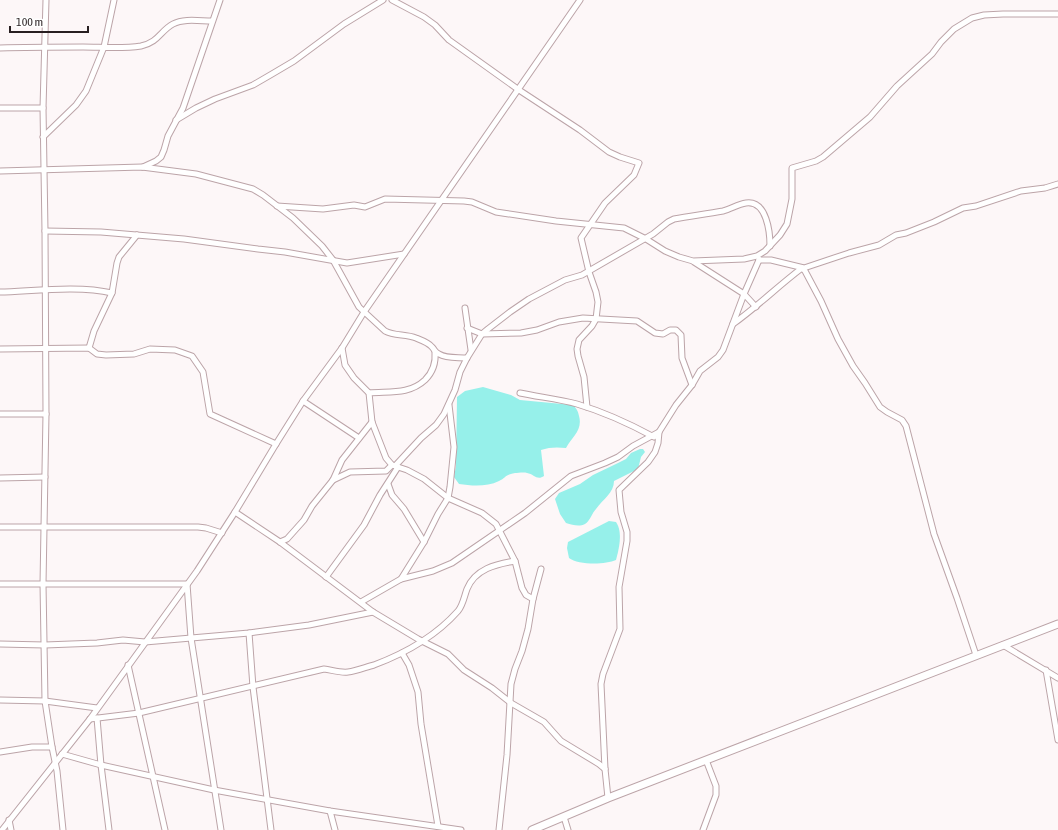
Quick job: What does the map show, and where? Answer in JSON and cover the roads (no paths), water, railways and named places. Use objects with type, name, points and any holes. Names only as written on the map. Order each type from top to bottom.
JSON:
[{"type":"main road","points":[[532,830],[608,798],[1058,624]]},
{"type":"street","points":[[46,0],[43,108],[46,349],[43,584],[45,701],[55,763],[63,830]]},
{"type":"street","points":[[43,137],[76,105],[86,91],[104,47],[114,0]]},
{"type":"street","points":[[142,167],[156,161],[161,157],[168,136],[183,108],[220,0]]},
{"type":"street","points":[[176,120],[196,108],[215,99],[253,85],[272,74],[294,61],[344,24],[383,0]]},
{"type":"street","points":[[392,0],[424,17],[435,25],[450,40],[519,90],[580,130],[609,152],[639,163],[634,174],[605,203],[589,224],[581,238],[597,297],[596,319],[592,326],[579,340],[577,349],[584,377],[586,407]]},
{"type":"street","points":[[2,830],[90,719],[187,584],[222,533],[303,401],[342,348],[364,312],[580,0]]},
{"type":"street","points":[[608,798],[604,769],[601,684],[603,674],[620,629],[619,586],[627,541],[627,532],[621,512],[619,490],[648,462],[655,452],[659,432],[700,371],[721,354],[758,258],[780,235],[787,224],[792,199],[792,168],[816,161],[870,117],[897,86],[932,54],[954,29],[972,18],[984,15],[1003,14],[1058,14]]},
{"type":"street","points":[[0,48],[45,46],[140,46],[158,38],[172,24],[181,21],[212,21]]},
{"type":"street","points":[[0,108],[43,108]]},
{"type":"street","points":[[0,171],[142,167],[196,174],[244,186],[263,195],[310,233],[333,260],[355,301],[364,312],[385,331],[416,338],[432,347],[435,352],[436,357],[432,371],[425,380],[413,389],[369,393]]},
{"type":"street","points":[[733,325],[802,268],[880,245],[896,235],[906,233],[934,222],[963,208],[976,206],[1021,191],[1045,188],[1058,184]]},
{"type":"street","points":[[277,206],[323,209],[354,205],[365,207],[385,199],[472,202],[496,212],[556,221],[624,228],[679,257],[693,261],[744,294],[756,307]]},
{"type":"street","points":[[333,480],[350,472],[380,472],[386,471],[395,466],[421,438],[436,425],[449,404],[460,372],[471,350],[482,334],[529,299],[558,283],[589,272],[646,239],[668,222],[674,219],[725,210],[741,204],[752,203],[765,216],[770,235],[770,246]]},
{"type":"street","points":[[45,231],[101,232],[198,240],[352,263],[404,254]]},
{"type":"street","points":[[89,348],[94,331],[112,293],[119,257],[137,235]]},
{"type":"street","points":[[693,261],[758,258],[802,268],[809,278],[852,366],[880,407],[902,420],[906,426],[934,534],[976,655]]},
{"type":"street","points":[[0,292],[94,290],[112,293]]},
{"type":"street","points":[[465,308],[471,350]]},
{"type":"street","points":[[467,328],[482,334],[521,333],[537,330],[567,320],[583,318],[638,321],[655,333],[663,334],[673,329],[678,331],[681,335],[682,358],[692,385]]},
{"type":"street","points":[[0,349],[89,348],[97,354],[106,356],[134,354],[150,349],[175,350],[192,356],[203,372],[210,414],[276,444]]},
{"type":"street","points":[[342,348],[345,365],[354,378],[369,393],[372,422],[383,452],[395,466],[407,470],[424,479],[448,498],[482,512],[496,524],[515,561],[522,588],[526,595],[533,599]]},
{"type":"street","points":[[435,352],[439,355],[467,358]]},
{"type":"street","points":[[520,393],[586,407],[631,425],[658,439]]},
{"type":"street","points":[[303,401],[360,438]]},
{"type":"street","points":[[401,579],[424,542],[448,498],[454,447],[449,404]]},
{"type":"street","points":[[0,414],[46,414]]},
{"type":"street","points":[[280,542],[287,540],[304,520],[312,506],[333,480],[342,460],[372,422]]},
{"type":"street","points":[[361,602],[401,579],[433,571],[452,563],[525,513],[571,476],[618,457],[633,446],[659,432]]},
{"type":"street","points":[[326,577],[364,526],[380,495],[388,484],[395,466]]},
{"type":"street","points":[[0,478],[45,477]]},
{"type":"street","points":[[388,484],[392,495],[401,504],[424,542]]},
{"type":"street","points":[[235,512],[280,542],[374,612],[424,642],[448,654],[464,670],[492,688],[511,703],[544,722],[561,741],[599,764],[604,769]]},
{"type":"street","points":[[0,527],[198,527],[222,533]]},
{"type":"street","points":[[90,719],[139,713],[324,669],[339,672],[356,671],[402,654],[435,634],[459,610],[463,604],[468,588],[478,574],[494,565],[515,561]]},
{"type":"street","points":[[498,830],[507,755],[511,684],[528,629],[533,599],[541,570]]},
{"type":"street","points":[[0,584],[187,584]]},
{"type":"street","points":[[187,584],[191,638],[221,830]]},
{"type":"street","points":[[0,644],[45,645],[98,643],[123,640],[145,642],[249,633],[309,625],[374,612]]},
{"type":"street","points":[[249,633],[253,687],[271,830]]},
{"type":"street","points":[[1003,645],[1058,678]]},
{"type":"street","points":[[402,654],[409,665],[418,692],[421,724],[438,826]]},
{"type":"street","points":[[128,665],[165,830]]},
{"type":"street","points":[[1046,670],[1058,740]]},
{"type":"street","points":[[0,700],[45,701],[97,708]]},
{"type":"street","points":[[97,718],[109,830]]},
{"type":"street","points":[[0,752],[32,747],[52,747]]},
{"type":"street","points":[[62,754],[101,765],[214,790],[330,811],[461,830]]},
{"type":"street","points":[[703,830],[716,795],[714,781],[706,760]]},
{"type":"street","points":[[330,811],[335,830]]},
{"type":"street","points":[[564,817],[568,830]]},
{"type":"street","points":[[9,820],[11,830]]},
{"type":"water","points":[[483,387],[511,395],[520,400],[573,405],[578,411],[580,425],[566,448],[547,448],[541,450],[544,476],[539,478],[526,473],[515,473],[494,483],[479,486],[459,484],[454,477],[456,466],[457,397],[465,391]]},
{"type":"water","points":[[643,449],[645,452],[641,457],[638,469],[614,481],[612,489],[587,523],[578,526],[566,523],[560,514],[555,499],[559,493],[580,484],[593,475],[626,459],[631,453]]},
{"type":"water","points":[[609,521],[616,522],[620,536],[616,560],[592,564],[579,562],[569,558],[567,548],[568,542]]}]
